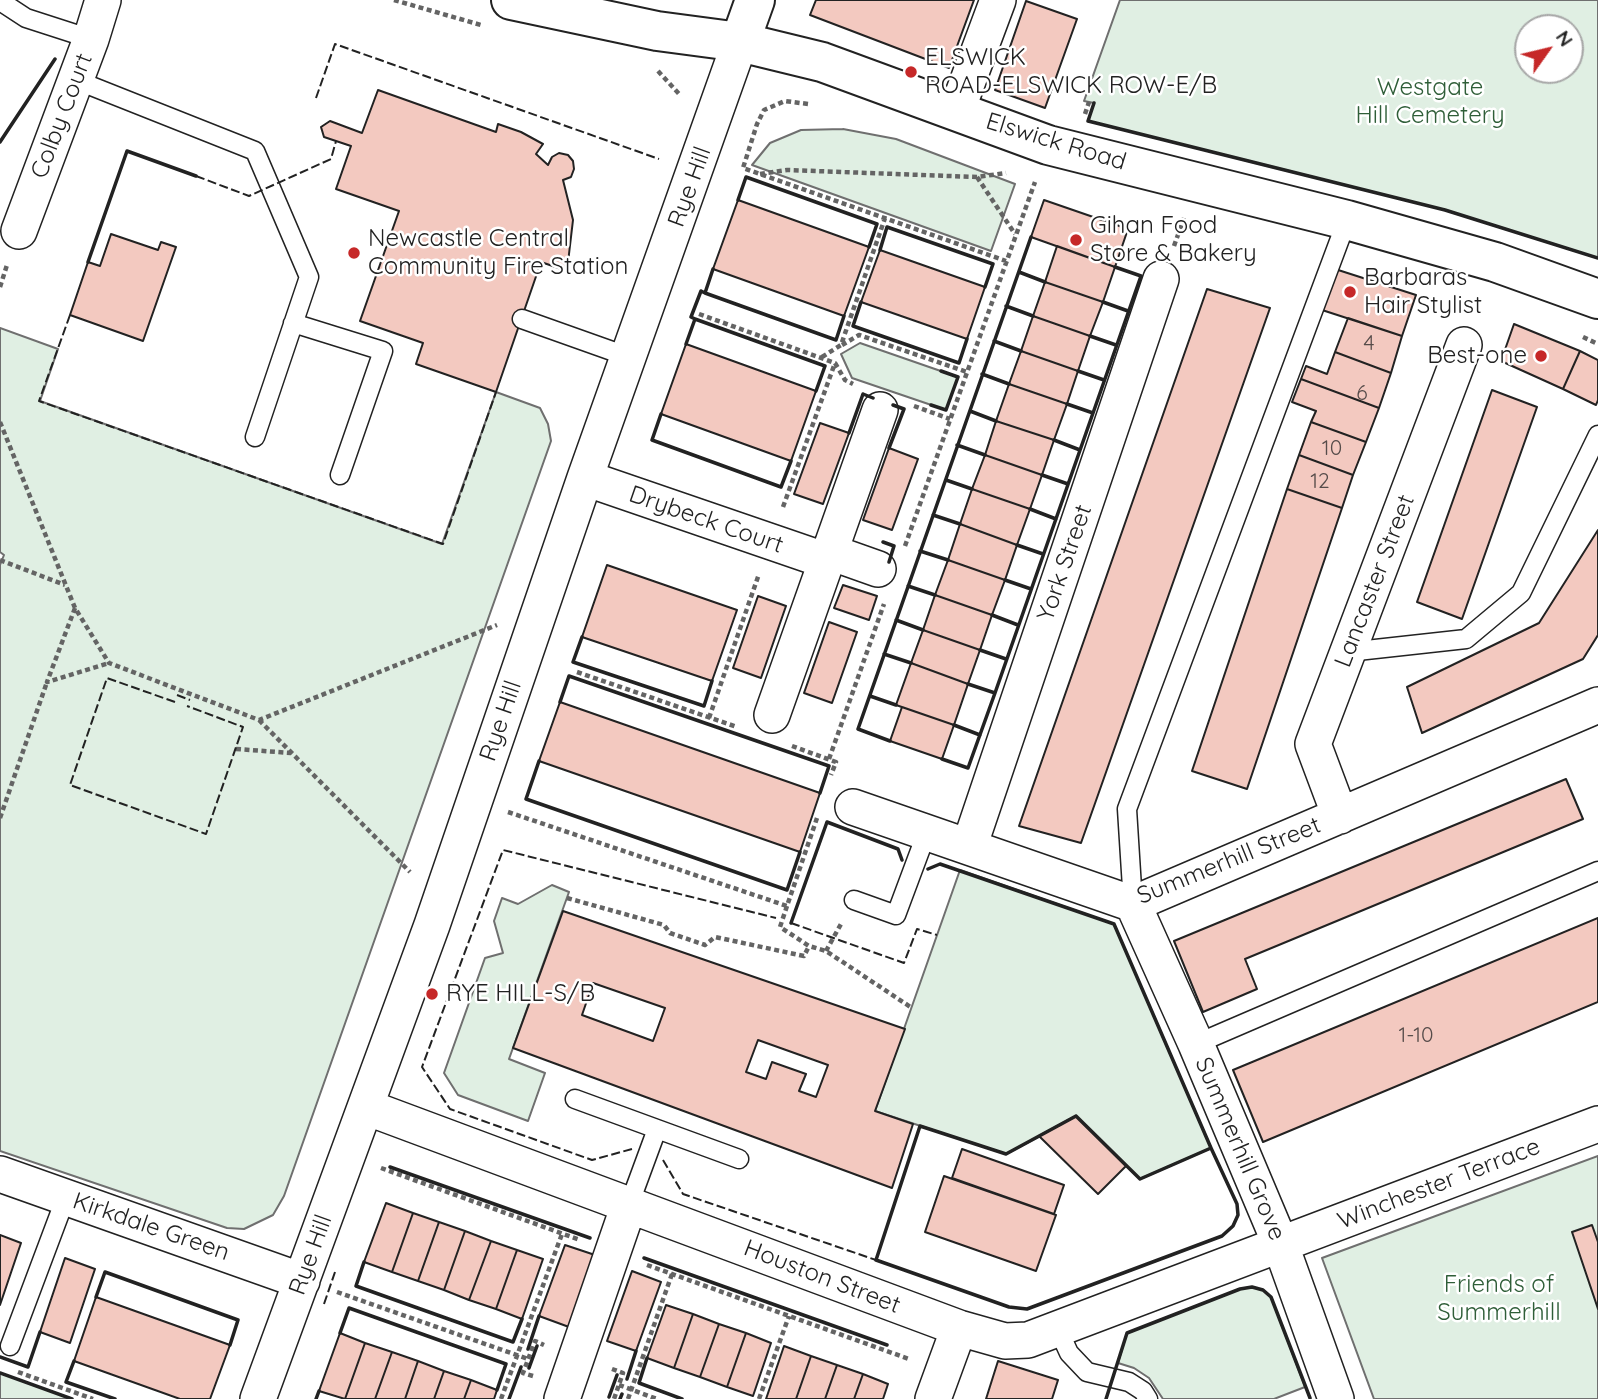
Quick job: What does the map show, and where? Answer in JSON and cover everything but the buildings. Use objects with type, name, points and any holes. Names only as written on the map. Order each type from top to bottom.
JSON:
[{"type":"main road","name":"Elswick Road","points":[[511,0],[657,31],[740,42],[822,62],[1048,145],[1347,220],[1495,262],[1598,299]]},
{"type":"main road","points":[[740,42],[755,0]]},
{"type":"street","name":"Colby Court","points":[[19,231],[103,0]]},
{"type":"street","points":[[957,110],[999,0]]},
{"type":"street","name":"Rye Hill","points":[[258,1399],[366,1107],[740,42]]},
{"type":"street","name":"York Street","points":[[969,847],[1161,279]]},
{"type":"street","name":"Lancaster Street","points":[[1340,816],[1313,744],[1464,345]]},
{"type":"street","points":[[766,729],[828,556],[892,406]]},
{"type":"street","name":"Drybeck Court","points":[[585,478],[828,556],[889,572]]},
{"type":"street","name":"Summerhill Street","points":[[836,808],[927,832],[1133,904],[1598,705]]},
{"type":"street","name":"Summerhill Grove","points":[[1133,904],[1196,1044],[1280,1244],[1336,1399]]},
{"type":"street","name":"Houston Street","points":[[366,1107],[959,1328],[1005,1341],[1028,1340],[1280,1244]]},
{"type":"street","name":"Winchester Terrace","points":[[1280,1244],[1598,1124]]},
{"type":"street","name":"Kirkdale Green","points":[[0,1174],[302,1281]]},
{"type":"street","points":[[562,1399],[629,1205]]},
{"type":"street","points":[[938,1385],[959,1328]]},
{"type":"lane","points":[[0,1],[26,18],[91,39]]},
{"type":"lane","points":[[76,80],[255,151],[309,276],[255,437]]},
{"type":"lane","points":[[1133,904],[1127,809],[1347,220]]},
{"type":"lane","points":[[522,319],[629,357]]},
{"type":"lane","points":[[293,323],[383,351],[340,475]]},
{"type":"lane","points":[[1348,652],[1466,639],[1521,593],[1598,435]]},
{"type":"lane","points":[[854,900],[896,915],[927,832]]},
{"type":"lane","points":[[1196,1044],[1598,871]]},
{"type":"lane","points":[[575,1100],[739,1160]]},
{"type":"lane","points":[[629,1205],[657,1129]]},
{"type":"lane","points":[[10,1346],[66,1197]]},
{"type":"lane","points":[[1058,1329],[1069,1353],[1087,1372],[1129,1382],[1143,1391],[1148,1399]]},
{"type":"path","points":[[652,65],[681,96]]},
{"type":"path","points":[[808,104],[785,101],[764,110],[743,168],[1006,261]]},
{"type":"path","points":[[1083,119],[1089,102]]},
{"type":"path","points":[[829,759],[889,572],[950,419],[1048,145]]},
{"type":"path","points":[[759,174],[787,170],[977,177],[1005,172],[1015,176]]},
{"type":"path","points":[[977,177],[1016,235]]},
{"type":"path","points":[[1024,180],[1034,184]]},
{"type":"path","points":[[1161,279],[1198,182]]},
{"type":"path","points":[[841,345],[885,218]]},
{"type":"path","points":[[699,314],[835,363],[845,380],[857,385]]},
{"type":"path","points":[[822,358],[859,335],[967,372]]},
{"type":"path","points":[[892,406],[950,419]]},
{"type":"path","points":[[0,422],[75,608],[109,663],[259,720],[410,872],[407,882]]},
{"type":"path","points":[[0,560],[66,585]]},
{"type":"path","points":[[0,818],[75,608]]},
{"type":"path","points":[[259,720],[540,608]]},
{"type":"path","points":[[47,682],[109,663]]},
{"type":"path","points":[[577,672],[766,729],[836,762]]},
{"type":"path","points":[[236,749],[292,753]]},
{"type":"path","points":[[474,801],[787,906]]},
{"type":"path","points":[[836,808],[787,906],[780,927],[809,946],[826,951],[912,1008]]},
{"type":"path","points":[[567,898],[664,925],[670,933],[705,945],[715,937],[804,956],[809,946]]},
{"type":"path","points":[[380,1167],[789,1316],[938,1385]]},
{"type":"path","points":[[501,1399],[562,1234]]},
{"type":"path","points":[[628,1399],[672,1274]]},
{"type":"path","points":[[336,1292],[528,1359]]},
{"type":"path","points":[[759,1399],[789,1316]]},
{"type":"path","points":[[12,1370],[93,1399]]},
{"type":"path","points":[[619,1385],[657,1399]]},
{"type":"green space","name":"Westgate Hill Cemetery","points":[[1120,0],[1598,0],[1598,258],[1445,210],[1088,121],[1094,103],[1084,101]]},
{"type":"green space","points":[[843,129],[896,139],[1015,184],[991,251],[752,165],[770,143],[801,130]]},
{"type":"green space","points":[[0,328],[58,349],[40,401],[442,544],[496,392],[540,408],[548,424],[551,441],[284,1196],[273,1215],[244,1229],[227,1228],[0,1151],[0,565],[4,555],[0,552]]},
{"type":"green space","points":[[860,343],[958,377],[946,410],[852,378],[841,354]]},
{"type":"green space","points":[[960,870],[1114,924],[1211,1148],[1140,1179],[1076,1117],[1006,1154],[875,1111]]},
{"type":"green space","points":[[552,885],[569,892],[509,1059],[545,1073],[528,1121],[458,1095],[444,1073],[485,958],[503,953],[494,921],[502,898],[518,904]]},
{"type":"green space","name":"Friends of Summerhill","points":[[1598,1156],[1598,1399],[1374,1399],[1322,1258]]},
{"type":"green space","points":[[1252,1287],[1263,1290],[1271,1297],[1305,1387],[1274,1399],[1163,1399],[1149,1378],[1134,1368],[1118,1363],[1127,1333],[1240,1289]]},
{"type":"green space","points":[[0,1373],[72,1399],[0,1399]]},
{"type":"fence","points":[[316,98],[335,44],[659,159]]},
{"type":"fence","points":[[196,176],[249,196],[331,159],[336,141]]},
{"type":"fence","points":[[70,315],[39,401],[443,544],[496,392]]},
{"type":"fence","points":[[175,702],[107,678],[70,785],[206,834],[243,727],[187,706]]},
{"type":"fence","points":[[177,695],[190,700]]},
{"type":"fence","points":[[632,1149],[592,1160],[450,1109],[422,1067],[503,850],[776,918]]},
{"type":"fence","points":[[791,923],[904,963],[917,929],[937,935]]},
{"type":"fence","points":[[663,1160],[683,1194],[876,1260]]},
{"type":"fence","points":[[324,1304],[335,1272]]},
{"type":"wall","points":[[0,142],[55,59]]},
{"type":"wall","points":[[1094,103],[1088,121],[1445,210],[1598,258]]},
{"type":"wall","points":[[88,262],[127,151],[196,176]]},
{"type":"wall","points":[[738,200],[746,177],[877,224],[869,247]]},
{"type":"wall","points":[[880,250],[887,227],[993,264],[985,287]]},
{"type":"wall","points":[[890,741],[858,729],[1031,237]]},
{"type":"wall","points":[[942,759],[968,768],[995,693],[1141,276],[1115,267]]},
{"type":"wall","points":[[713,269],[705,293],[836,340],[844,316]]},
{"type":"wall","points":[[1019,272],[1045,282]]},
{"type":"wall","points":[[695,319],[691,317],[701,291],[705,293]]},
{"type":"wall","points":[[861,302],[853,326],[959,363],[967,339]]},
{"type":"wall","points":[[1103,302],[1128,311]]},
{"type":"wall","points":[[1006,306],[1033,316]]},
{"type":"wall","points":[[686,344],[695,319],[825,366],[816,391]]},
{"type":"wall","points":[[1090,336],[1116,345]]},
{"type":"wall","points":[[994,341],[1021,351]]},
{"type":"wall","points":[[931,405],[946,410],[958,377],[941,371]]},
{"type":"wall","points":[[1078,371],[1104,380]]},
{"type":"wall","points":[[982,374],[1009,384]]},
{"type":"wall","points":[[849,433],[863,394],[873,398]]},
{"type":"wall","points":[[1067,404],[1093,413]]},
{"type":"wall","points":[[889,448],[904,409],[893,405]]},
{"type":"wall","points":[[970,411],[996,421]]},
{"type":"wall","points":[[661,414],[652,440],[781,487],[791,461]]},
{"type":"wall","points":[[1054,440],[1080,450]]},
{"type":"wall","points":[[957,445],[985,455]]},
{"type":"wall","points":[[1042,475],[1068,484]]},
{"type":"wall","points":[[946,480],[972,489]]},
{"type":"wall","points":[[1030,509],[1056,519]]},
{"type":"wall","points":[[933,515],[960,524]]},
{"type":"wall","points":[[883,542],[894,546],[889,562]]},
{"type":"wall","points":[[1017,545],[1043,554]]},
{"type":"wall","points":[[920,551],[948,560]]},
{"type":"wall","points":[[1005,580],[1031,589]]},
{"type":"wall","points":[[908,586],[935,595]]},
{"type":"wall","points":[[992,615],[1018,625]]},
{"type":"wall","points":[[896,620],[923,630]]},
{"type":"wall","points":[[582,637],[573,662],[704,706],[712,681]]},
{"type":"wall","points":[[980,650],[1006,659]]},
{"type":"wall","points":[[884,654],[911,663]]},
{"type":"wall","points":[[560,702],[569,676],[829,766],[820,793]]},
{"type":"wall","points":[[968,684],[995,693]]},
{"type":"wall","points":[[870,696],[896,705]]},
{"type":"wall","points":[[954,725],[980,735]]},
{"type":"wall","points":[[539,761],[526,799],[787,890],[800,852]]},
{"type":"wall","points":[[791,923],[827,822],[898,849],[902,860]]},
{"type":"wall","points":[[928,869],[940,864],[1114,924],[1211,1148]]},
{"type":"wall","points":[[1076,1116],[1140,1179],[1211,1148],[1237,1204],[1238,1215],[1233,1226],[1222,1236],[1027,1309],[1009,1307],[876,1260],[920,1126],[1006,1154],[1076,1116]]},
{"type":"wall","points":[[390,1167],[590,1238]]},
{"type":"wall","points":[[644,1258],[887,1345]]},
{"type":"wall","points":[[364,1262],[356,1286],[513,1342],[522,1319]]},
{"type":"wall","points":[[96,1297],[105,1272],[238,1320],[230,1345]]},
{"type":"wall","points":[[1106,1399],[1127,1333],[1240,1289],[1252,1287],[1263,1290],[1271,1297],[1310,1398]]},
{"type":"wall","points":[[340,1333],[349,1308],[506,1364],[497,1390]]},
{"type":"wall","points":[[528,1349],[539,1316]]},
{"type":"wall","points":[[0,1357],[28,1367],[40,1332]]},
{"type":"wall","points":[[529,1368],[537,1346]]},
{"type":"wall","points":[[627,1379],[636,1351]]},
{"type":"wall","points":[[647,1358],[639,1383],[682,1399]]},
{"type":"wall","points":[[74,1361],[66,1382],[115,1399]]},
{"type":"wall","points":[[509,1399],[521,1367]]},
{"type":"wall","points":[[0,1373],[72,1399]]},
{"type":"wall","points":[[609,1397],[617,1375]]},
{"type":"wall","points":[[316,1399],[319,1391]]},
{"type":"wall","points":[[620,1399],[622,1394]]},
{"type":"place","name":"ELSWICK ROAD-ELSWICK ROW-E/B","points":[[911,72]]},
{"type":"place","name":"Gihan Food Store & Bakery","points":[[1076,240]]},
{"type":"place","name":"Newcastle Central Community Fire Station","points":[[354,253]]},
{"type":"place","name":"Barbaras Hair Stylist","points":[[1350,292]]},
{"type":"place","name":"Best-one","points":[[1541,356]]},
{"type":"place","name":"RYE HILL-S/B","points":[[432,994]]}]
